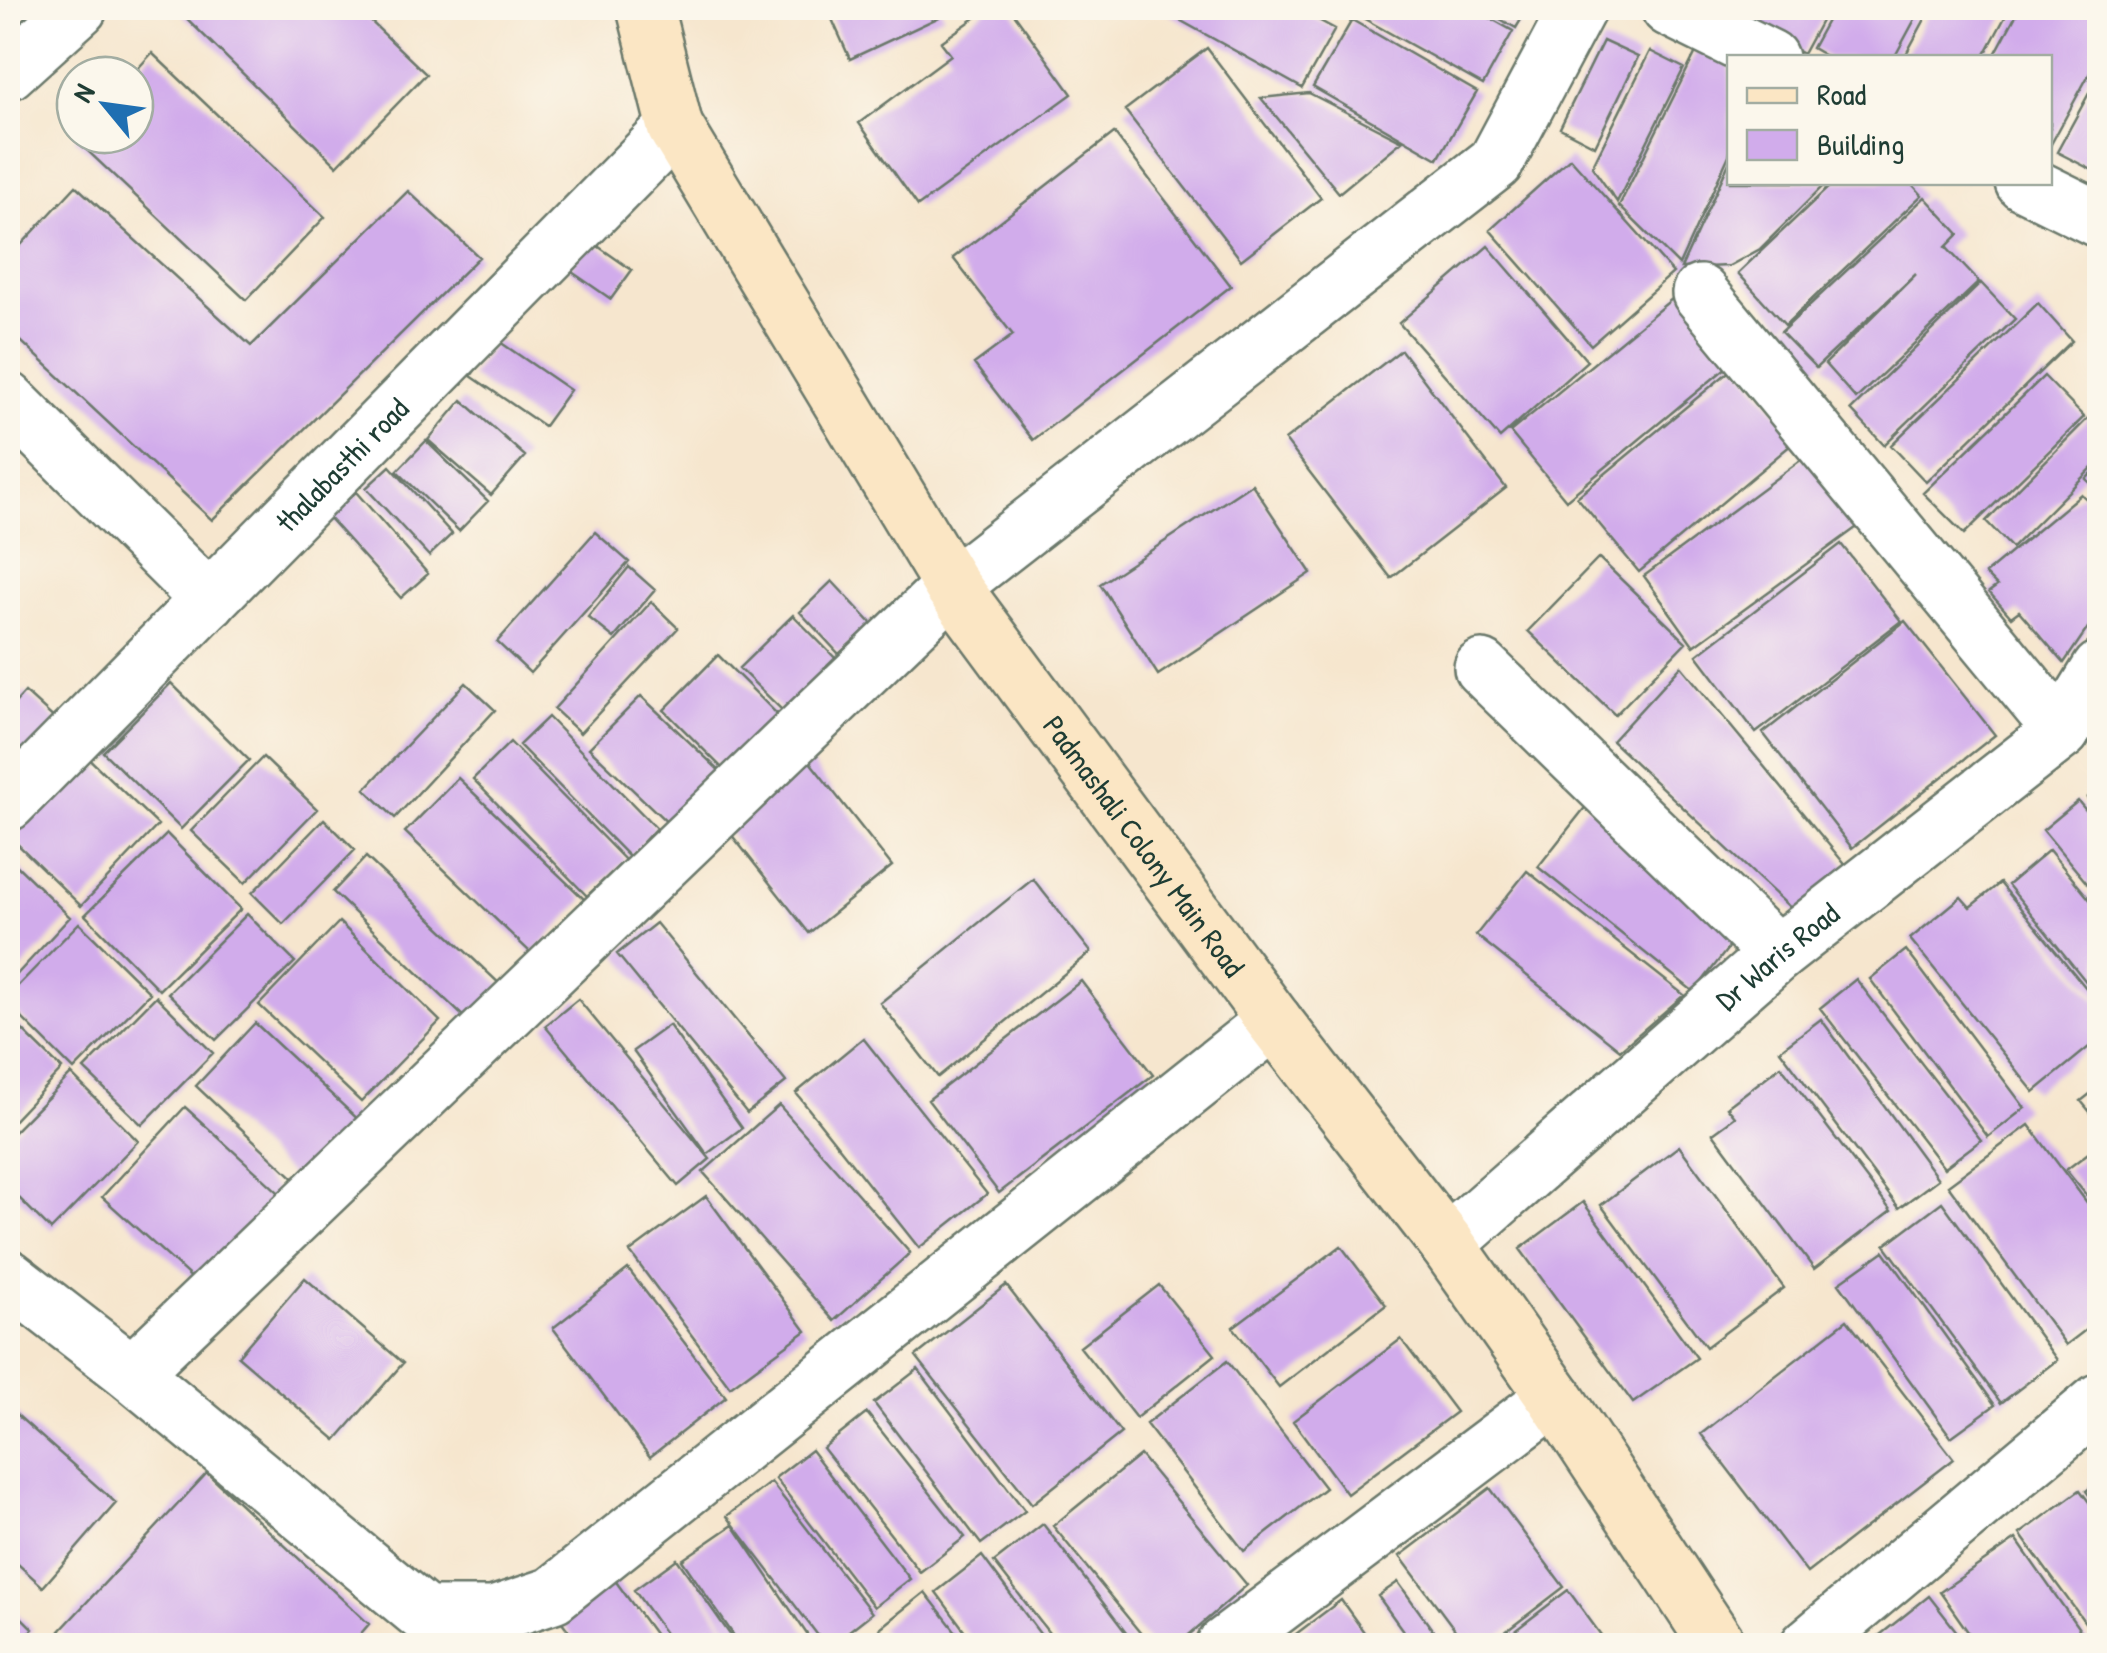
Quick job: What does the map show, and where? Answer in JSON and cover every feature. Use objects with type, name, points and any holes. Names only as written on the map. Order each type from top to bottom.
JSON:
[{"type":"street","points":[[8,72],[79,8]]},
{"type":"street","points":[[132,1373],[952,586],[1496,162],[1578,8]]},
{"type":"street","points":[[1669,8],[1764,55]]},
{"type":"street","name":"Padmashali Colony Main Road","points":[[648,9],[675,127],[952,586],[1274,1021],[1447,1244],[1555,1397],[1719,1646]]},
{"type":"street","name":"thalabasthi road","points":[[8,802],[675,127]]},
{"type":"street","points":[[2029,185],[2100,220]]},
{"type":"street","points":[[1700,292],[2062,731]]},
{"type":"street","points":[[8,400],[209,600]]},
{"type":"street","points":[[1482,668],[1777,954]]},
{"type":"street","name":"Dr Waris Road","points":[[1447,1244],[1777,954],[2062,731],[2100,669]]},
{"type":"street","points":[[8,1279],[132,1373],[409,1630],[493,1615],[553,1595],[1274,1021]]},
{"type":"street","points":[[1224,1646],[1555,1397]]},
{"type":"street","points":[[1808,1646],[2100,1401]]},
{"type":"building","points":[[176,8],[357,8],[426,74],[337,166]]},
{"type":"building","points":[[827,8],[940,8],[944,15],[850,59]]},
{"type":"building","points":[[989,8],[1010,8],[1072,94],[918,206],[859,123],[951,55],[941,42]]},
{"type":"building","points":[[1158,8],[1296,8],[1335,29],[1302,88]]},
{"type":"building","points":[[1345,8],[1472,8],[1513,31],[1483,85]]},
{"type":"building","points":[[1481,8],[1528,8],[1516,28]]},
{"type":"building","points":[[1731,8],[1828,8],[1803,54],[1728,12]]},
{"type":"building","points":[[1834,8],[1921,8],[1896,55],[1824,55],[1812,48]]},
{"type":"building","points":[[1931,8],[2010,8],[1985,55],[1906,55]]},
{"type":"building","points":[[2020,8],[2100,8],[2100,54],[2052,142],[2052,55],[1995,55]]},
{"type":"building","points":[[1352,20],[1477,92],[1438,159],[1313,87]]},
{"type":"building","points":[[1603,41],[1638,57],[1595,146],[1560,128]]},
{"type":"building","points":[[1207,48],[1321,198],[1241,260],[1125,110]]},
{"type":"building","points":[[1697,50],[1727,65],[1727,160],[1679,265],[1619,206]]},
{"type":"building","points":[[1650,51],[1684,68],[1617,202],[1592,167]]},
{"type":"building","points":[[155,56],[325,217],[246,300],[92,155],[155,155]]},
{"type":"building","points":[[2100,73],[2100,174],[2057,152]]},
{"type":"building","points":[[1309,93],[1402,141],[1339,193],[1261,98]]},
{"type":"building","points":[[1114,133],[1231,286],[1033,440],[974,364],[1013,335],[953,258]]},
{"type":"building","points":[[1570,158],[1673,273],[1591,345],[1490,230]]},
{"type":"building","points":[[1727,168],[1727,185],[1824,185],[1760,249],[1729,266],[1681,268]]},
{"type":"building","points":[[1831,185],[1913,185],[1922,195],[1785,325],[1738,273]]},
{"type":"building","points":[[76,186],[251,346],[408,191],[479,257],[212,520],[8,329],[8,259]]},
{"type":"building","points":[[1925,197],[1959,234],[1946,247],[1979,282],[1856,399],[1825,364],[1916,274],[1816,368],[1781,332]]},
{"type":"building","points":[[589,240],[632,270],[611,299],[569,270]]},
{"type":"building","points":[[1488,246],[1587,361],[1500,438],[1399,323]]},
{"type":"building","points":[[1981,283],[2015,319],[1884,445],[1851,410]]},
{"type":"building","points":[[1684,289],[1739,357],[1566,500],[1510,432]]},
{"type":"building","points":[[2038,303],[2072,341],[1926,482],[1891,445]]},
{"type":"building","points":[[497,340],[570,390],[544,426],[471,376]]},
{"type":"building","points":[[1401,350],[1506,488],[1391,578],[1285,440]]},
{"type":"building","points":[[1738,364],[1798,439],[1639,572],[1577,497]]},
{"type":"building","points":[[2044,376],[2084,417],[1964,534],[1923,493]]},
{"type":"building","points":[[462,400],[525,456],[491,495],[428,440]]},
{"type":"building","points":[[2100,406],[2100,460],[2012,548],[1986,521]]},
{"type":"building","points":[[426,441],[488,501],[459,531],[397,471]]},
{"type":"building","points":[[1809,454],[1860,525],[1694,646],[1644,576]]},
{"type":"building","points":[[2100,465],[2100,492],[2086,479]]},
{"type":"building","points":[[390,466],[452,534],[429,556],[366,488]]},
{"type":"building","points":[[1252,484],[1311,573],[1158,675],[1100,584]]},
{"type":"building","points":[[356,492],[428,574],[401,598],[328,517]]},
{"type":"building","points":[[2081,494],[2100,511],[2100,610],[2064,663],[2019,611],[2011,617],[1989,592],[1997,586],[1985,574]]},
{"type":"building","points":[[595,532],[629,562],[530,673],[497,642]]},
{"type":"building","points":[[1841,544],[1901,621],[1756,733],[1697,655]]},
{"type":"building","points":[[1599,558],[1686,642],[1615,715],[1528,631]]},
{"type":"building","points":[[629,567],[655,590],[614,638],[588,617]]},
{"type":"building","points":[[832,581],[872,624],[839,654],[800,612]]},
{"type":"building","points":[[651,602],[678,628],[580,733],[554,709]]},
{"type":"building","points":[[793,615],[838,661],[785,713],[739,668]]},
{"type":"building","points":[[1905,621],[1995,735],[1852,848],[1763,733]]},
{"type":"building","points":[[718,655],[782,719],[728,774],[664,710]]},
{"type":"building","points":[[1681,666],[1848,868],[1797,914],[1612,741]]},
{"type":"building","points":[[171,683],[249,760],[181,829],[103,752]]},
{"type":"building","points":[[466,683],[495,710],[395,818],[365,789]]},
{"type":"building","points":[[25,692],[68,731],[8,771],[8,711]]},
{"type":"building","points":[[641,696],[725,776],[674,829],[589,748]]},
{"type":"building","points":[[548,717],[656,828],[629,857],[519,745]]},
{"type":"building","points":[[510,742],[625,860],[587,896],[473,779]]},
{"type":"building","points":[[78,748],[158,825],[81,906],[8,835],[8,822]]},
{"type":"building","points":[[263,757],[317,809],[245,883],[191,831]]},
{"type":"building","points":[[810,762],[892,866],[809,933],[727,829]]},
{"type":"building","points":[[458,778],[584,899],[532,954],[405,832]]},
{"type":"building","points":[[2100,788],[2100,814],[2087,798]]},
{"type":"building","points":[[2078,801],[2100,827],[2100,899],[2043,830]]},
{"type":"building","points":[[1587,805],[1743,929],[1694,992],[1538,867]]},
{"type":"building","points":[[324,819],[355,850],[283,924],[252,893]]},
{"type":"building","points":[[167,834],[241,909],[159,990],[85,915]]},
{"type":"building","points":[[2049,850],[2100,912],[2100,999],[2008,885]]},
{"type":"building","points":[[8,857],[70,917],[8,984]]},
{"type":"building","points":[[366,857],[503,987],[469,1022],[333,892]]},
{"type":"building","points":[[1527,871],[1684,995],[1620,1050],[1476,935]]},
{"type":"building","points":[[1033,879],[1091,952],[938,1077],[880,1003]]},
{"type":"building","points":[[2000,883],[2100,1005],[2100,1038],[2034,1092],[1910,939],[1961,897],[1970,907]]},
{"type":"building","points":[[247,914],[295,962],[216,1040],[168,993]]},
{"type":"building","points":[[339,922],[440,1021],[361,1102],[259,1005]]},
{"type":"building","points":[[79,923],[150,993],[74,1070],[8,1004],[8,996]]},
{"type":"building","points":[[656,923],[786,1082],[747,1113],[617,954]]},
{"type":"building","points":[[1906,950],[2025,1108],[1988,1137],[1870,979]]},
{"type":"building","points":[[1856,979],[1981,1140],[1944,1168],[1820,1008]]},
{"type":"building","points":[[1081,981],[1153,1075],[999,1193],[928,1100]]},
{"type":"building","points":[[156,996],[213,1053],[142,1125],[84,1069]]},
{"type":"building","points":[[578,999],[710,1159],[678,1186],[545,1026]]},
{"type":"building","points":[[8,1016],[62,1069],[8,1126]]},
{"type":"building","points":[[1821,1019],[1938,1179],[1899,1208],[1780,1050]]},
{"type":"building","points":[[255,1023],[362,1123],[303,1187],[196,1086]]},
{"type":"building","points":[[669,1025],[742,1128],[707,1154],[633,1051]]},
{"type":"building","points":[[863,1038],[987,1194],[919,1248],[796,1093]]},
{"type":"building","points":[[1781,1066],[1891,1211],[1814,1269],[1713,1133],[1735,1117],[1727,1107]]},
{"type":"building","points":[[71,1074],[138,1141],[51,1230],[8,1187],[8,1138]]},
{"type":"building","points":[[2100,1086],[2100,1124],[2081,1101]]},
{"type":"building","points":[[779,1105],[910,1253],[834,1321],[703,1172]]},
{"type":"building","points":[[185,1107],[288,1201],[206,1291],[102,1197]]},
{"type":"building","points":[[2029,1125],[2100,1220],[2100,1319],[2066,1345],[1948,1185]]},
{"type":"building","points":[[2100,1144],[2100,1212],[2066,1170]]},
{"type":"building","points":[[1679,1146],[1784,1288],[1706,1347],[1601,1205]]},
{"type":"building","points":[[706,1196],[806,1331],[730,1387],[630,1252]]},
{"type":"building","points":[[1583,1202],[1697,1358],[1633,1403],[1520,1249]]},
{"type":"building","points":[[1942,1202],[2057,1360],[2001,1403],[1885,1245]]},
{"type":"building","points":[[1341,1246],[1386,1305],[1279,1387],[1233,1327]]},
{"type":"building","points":[[1884,1251],[1995,1405],[1951,1437],[1839,1283]]},
{"type":"building","points":[[628,1269],[726,1397],[650,1457],[553,1328]]},
{"type":"building","points":[[305,1278],[403,1363],[336,1440],[238,1356]]},
{"type":"building","points":[[1006,1285],[1121,1433],[1032,1504],[916,1356]]},
{"type":"building","points":[[1159,1285],[1215,1355],[1136,1418],[1080,1347]]},
{"type":"building","points":[[1847,1320],[1954,1459],[1807,1573],[1701,1434]]},
{"type":"building","points":[[1401,1339],[1456,1412],[1347,1494],[1293,1421]]},
{"type":"building","points":[[1227,1361],[1325,1488],[1244,1551],[1146,1424]]},
{"type":"building","points":[[918,1369],[1025,1511],[981,1544],[874,1403]]},
{"type":"building","points":[[8,1407],[116,1503],[43,1587],[8,1555]]},
{"type":"building","points":[[867,1413],[965,1537],[920,1572],[823,1448]]},
{"type":"building","points":[[811,1450],[910,1579],[874,1607],[775,1478]]},
{"type":"building","points":[[1140,1455],[1247,1585],[1176,1646],[1151,1646],[1053,1526]]},
{"type":"building","points":[[207,1473],[369,1624],[350,1646],[75,1646],[60,1631]]},
{"type":"building","points":[[2100,1480],[2100,1510],[2086,1491]]},
{"type":"building","points":[[771,1482],[872,1613],[830,1646],[826,1646],[727,1516]]},
{"type":"building","points":[[1490,1488],[1564,1587],[1487,1646],[1467,1646],[1400,1556]]},
{"type":"building","points":[[2080,1490],[2100,1517],[2100,1643],[2020,1534]]},
{"type":"building","points":[[1043,1524],[1136,1646],[1059,1646],[994,1562]]},
{"type":"building","points":[[733,1525],[815,1646],[741,1646],[682,1560]]},
{"type":"building","points":[[2016,1539],[2091,1646],[1978,1646],[1940,1592]]},
{"type":"building","points":[[982,1556],[1049,1646],[976,1646],[936,1592]]},
{"type":"building","points":[[677,1559],[738,1646],[674,1646],[634,1590]]},
{"type":"building","points":[[614,1579],[663,1646],[580,1646],[559,1618]]},
{"type":"building","points":[[1398,1582],[1444,1646],[1414,1646],[1378,1596]]},
{"type":"building","points":[[1568,1590],[1609,1646],[1495,1646]]},
{"type":"building","points":[[925,1592],[967,1646],[894,1646],[880,1628]]},
{"type":"building","points":[[1929,1596],[1968,1646],[1866,1646]]},
{"type":"building","points":[[1341,1600],[1374,1646],[1280,1646]]},
{"type":"building","points":[[8,1604],[33,1629],[17,1646],[8,1646]]}]
